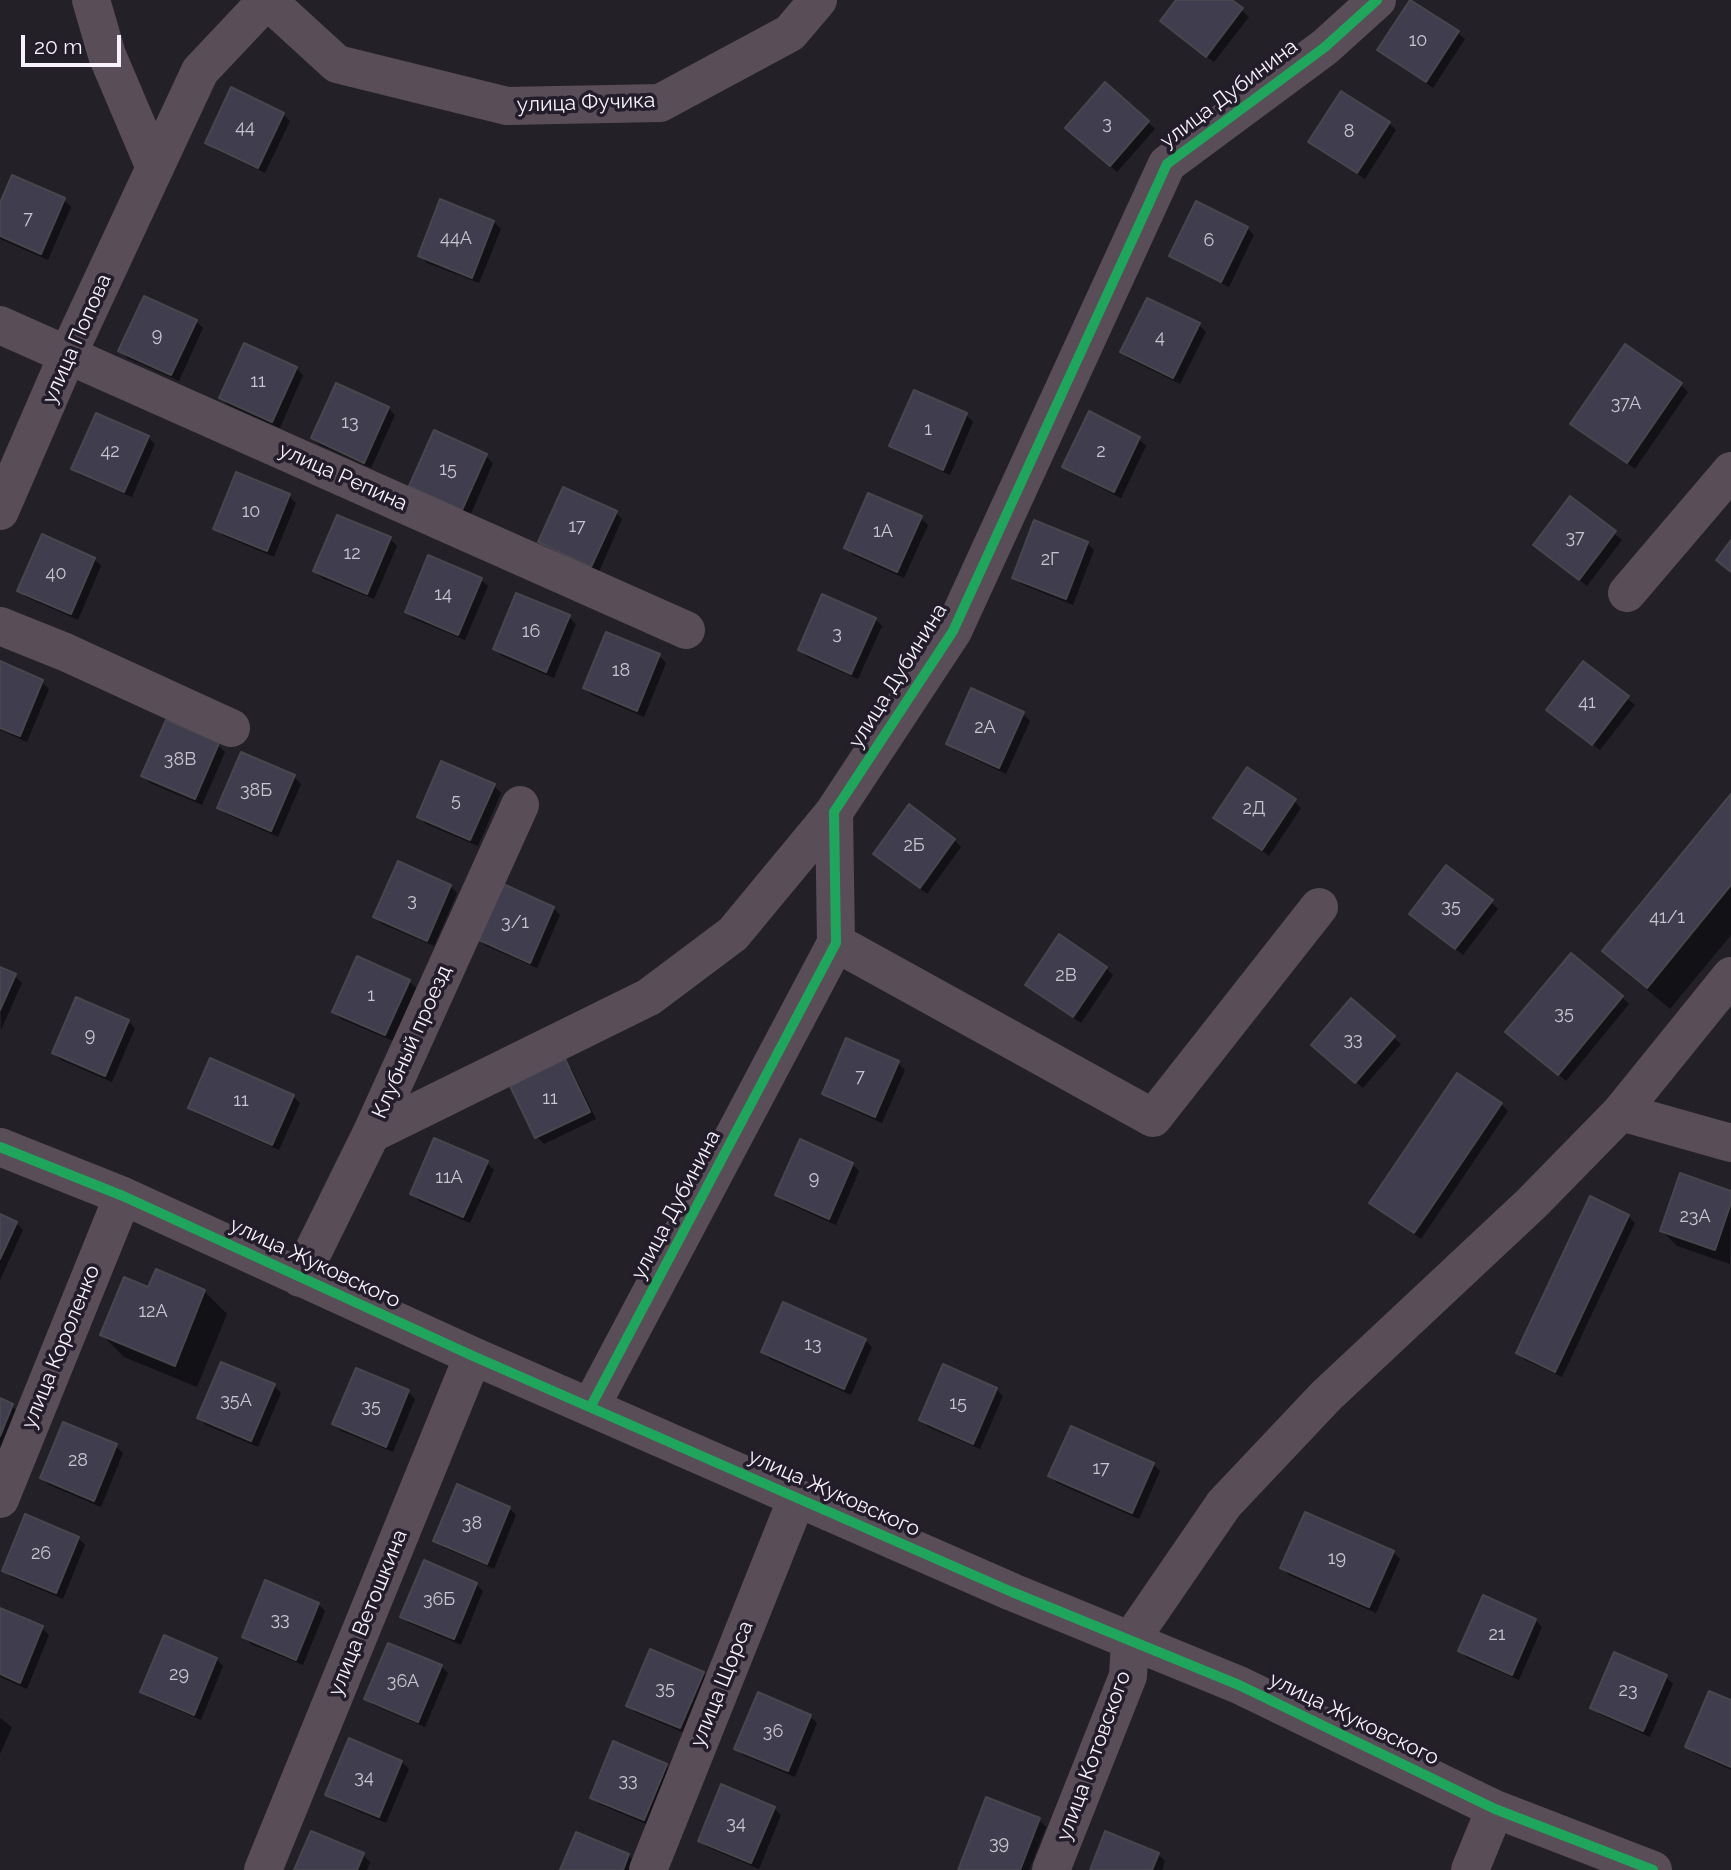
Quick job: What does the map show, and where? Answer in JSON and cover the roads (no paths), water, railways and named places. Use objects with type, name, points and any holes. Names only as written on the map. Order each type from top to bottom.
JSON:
[{"type":"street","points":[[91,0],[107,55],[155,168]]},
{"type":"street","name":"улица Попова","points":[[0,511],[68,354],[200,71],[267,0]]},
{"type":"street","name":"улица Фучика","points":[[267,0],[337,64],[507,106],[660,103],[790,33],[818,0]]},
{"type":"street","name":"улица Дубинина","points":[[591,1406],[836,943],[834,812],[953,631],[1167,164],[1325,47],[1377,0]]},
{"type":"street","name":"улица Репина","points":[[0,325],[686,630]]},
{"type":"street","points":[[1627,593],[1731,471]]},
{"type":"street","points":[[0,626],[65,652],[231,728]]},
{"type":"street","name":"Клубный проезд","points":[[300,1278],[371,1134],[520,805]]},
{"type":"street","points":[[371,1134],[649,997],[733,934],[834,812]]},
{"type":"street","points":[[836,943],[1153,1118],[1319,908]]},
{"type":"street","points":[[1130,1641],[1224,1504],[1326,1396],[1532,1203],[1621,1111],[1731,976]]},
{"type":"street","points":[[1621,1111],[1731,1143]]},
{"type":"street","name":"улица Жуковского","points":[[0,1147],[123,1196],[473,1356],[797,1498],[1239,1685],[1495,1809],[1653,1870]]},
{"type":"street","name":"улица Короленко","points":[[0,1499],[123,1196]]},
{"type":"street","name":"улица Ветошкина","points":[[263,1870],[473,1356]]},
{"type":"street","name":"улица Щорса","points":[[648,1870],[797,1498]]},
{"type":"street","name":"улица Котовского","points":[[1051,1870],[1128,1676],[1130,1641]]},
{"type":"street","points":[[1470,1870],[1495,1809]]}]
